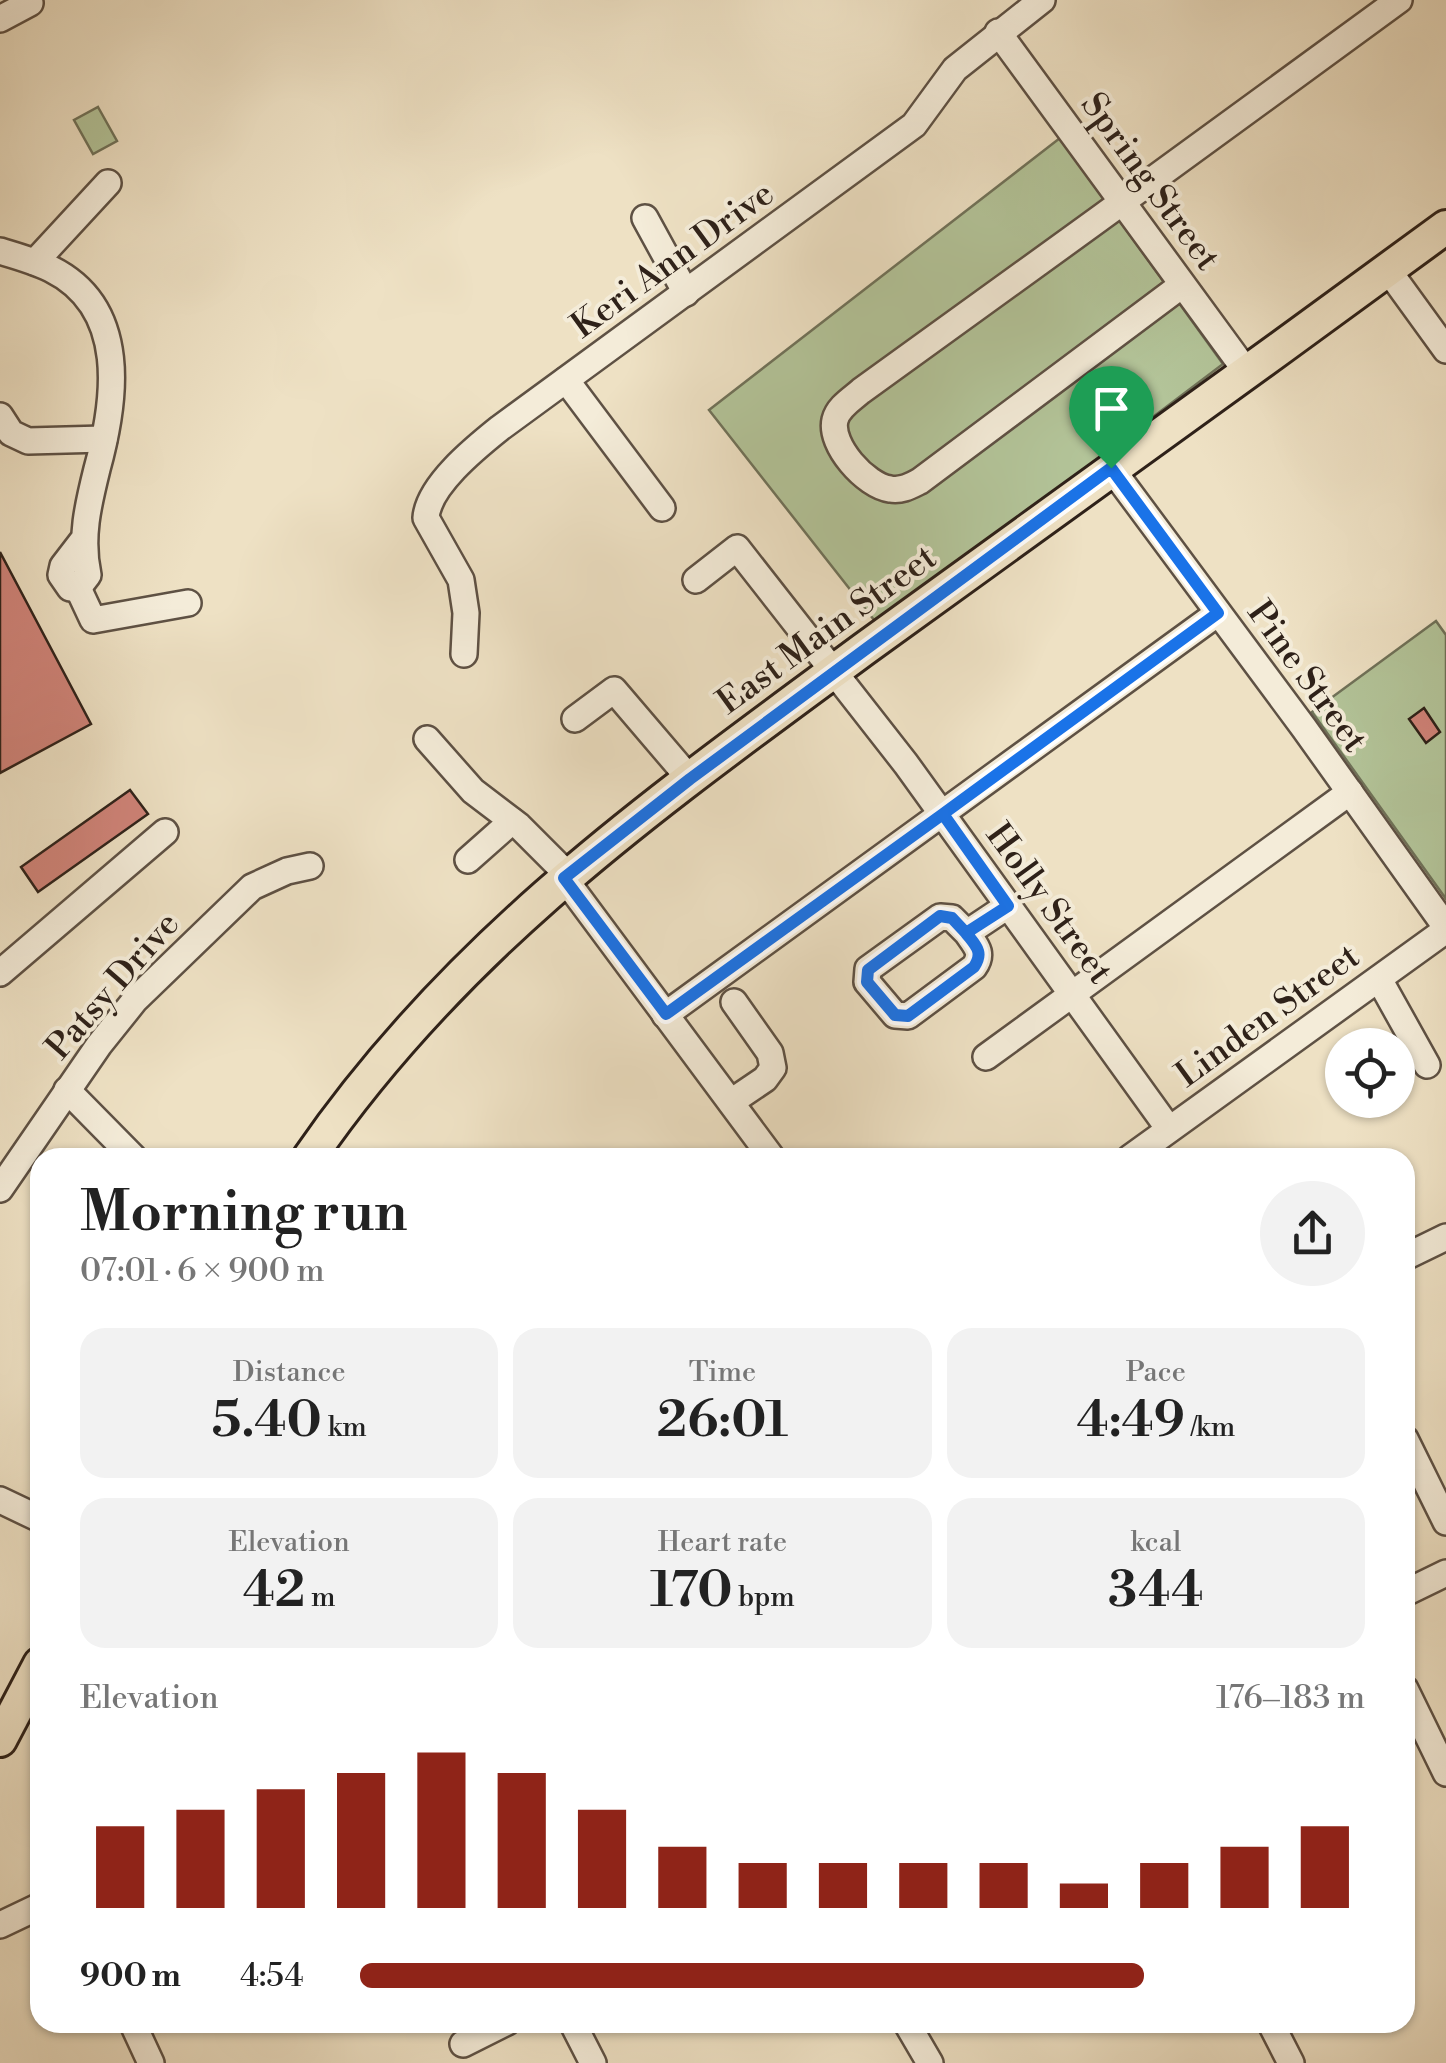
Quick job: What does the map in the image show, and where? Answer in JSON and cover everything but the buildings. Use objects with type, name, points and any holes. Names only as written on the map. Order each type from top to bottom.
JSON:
[{"type":"main road","name":"East Main Street","points":[[318,1148],[412,1027],[480,955],[566,876],[834,672],[1446,227]]},
{"type":"main road","points":[[0,1740],[30,1683]]},
{"type":"street","name":"Keri Ann Drive","points":[[464,654],[465,596],[461,580],[426,518],[434,494],[484,441],[914,124],[955,69],[1042,0]]},
{"type":"street","points":[[1182,285],[920,481],[904,489],[886,489],[848,458],[834,423],[841,408],[1399,0]]},
{"type":"street","points":[[0,19],[30,3]]},
{"type":"street","name":"Spring Street","points":[[998,32],[1246,371]]},
{"type":"street","points":[[35,262],[108,183]]},
{"type":"street","points":[[645,218],[686,293]]},
{"type":"street","points":[[0,251],[63,276],[90,303],[108,340],[114,379],[104,439],[83,540],[63,566],[61,575],[70,588],[78,588],[93,620],[188,602]]},
{"type":"street","points":[[1388,270],[1446,350]]},
{"type":"street","points":[[566,380],[662,508]]},
{"type":"street","points":[[0,416],[11,433],[28,441],[104,439]]},
{"type":"street","name":"Pine Street","points":[[1111,468],[1446,929]]},
{"type":"street","name":"Holly Street","points":[[696,580],[736,548],[943,814],[1170,1128]]},
{"type":"street","points":[[666,1014],[1218,613]]},
{"type":"street","points":[[575,719],[614,690],[690,779]]},
{"type":"street","points":[[426,739],[472,791],[512,821],[566,876],[765,1148]]},
{"type":"street","points":[[986,1058],[1350,792]]},
{"type":"street","points":[[468,860],[512,821]]},
{"type":"street","points":[[0,974],[165,832]]},
{"type":"street","name":"Patsy Drive","points":[[0,1189],[67,1090],[135,1000],[234,901],[270,877],[310,866]]},
{"type":"street","points":[[966,933],[1008,906]]},
{"type":"street","points":[[940,916],[952,918],[966,933],[980,951],[980,959],[908,1016],[895,1015],[867,982],[868,970],[940,916]]},
{"type":"street","name":"Linden Street","points":[[1143,1148],[1446,929]]},
{"type":"street","points":[[1379,978],[1426,1065]]},
{"type":"street","points":[[732,1102],[765,1079],[772,1068],[770,1053],[734,1002]]},
{"type":"street","points":[[67,1090],[124,1148]]},
{"type":"street","points":[[1415,1252],[1446,1236]]},
{"type":"street","points":[[1415,1472],[1446,1522]]},
{"type":"street","points":[[0,1500],[30,1514]]},
{"type":"street","points":[[1415,1588],[1446,1573]]},
{"type":"street","points":[[1415,1709],[1446,1773]]},
{"type":"street","points":[[0,1925],[30,1911]]},
{"type":"street","points":[[137,2033],[150,2063]]},
{"type":"street","points":[[463,2044],[485,2033]]},
{"type":"street","points":[[578,2033],[594,2063]]},
{"type":"street","points":[[912,2033],[930,2063]]},
{"type":"street","points":[[1276,2033],[1291,2063]]},
{"type":"green space","points":[[98,107],[117,141],[93,154],[74,120]]},
{"type":"green space","points":[[1060,138],[1223,364],[878,625],[709,410]]},
{"type":"green space","points":[[1436,621],[1446,635],[1446,899],[1312,712]]},
{"type":"route","points":[[1111,468],[690,779],[564,878],[666,1014],[943,814],[1008,906],[966,933],[980,951],[974,967],[908,1016],[901,1017],[895,1015],[865,976],[940,916],[952,918],[966,933],[1008,906],[943,814],[1218,613],[1111,468]]}]
